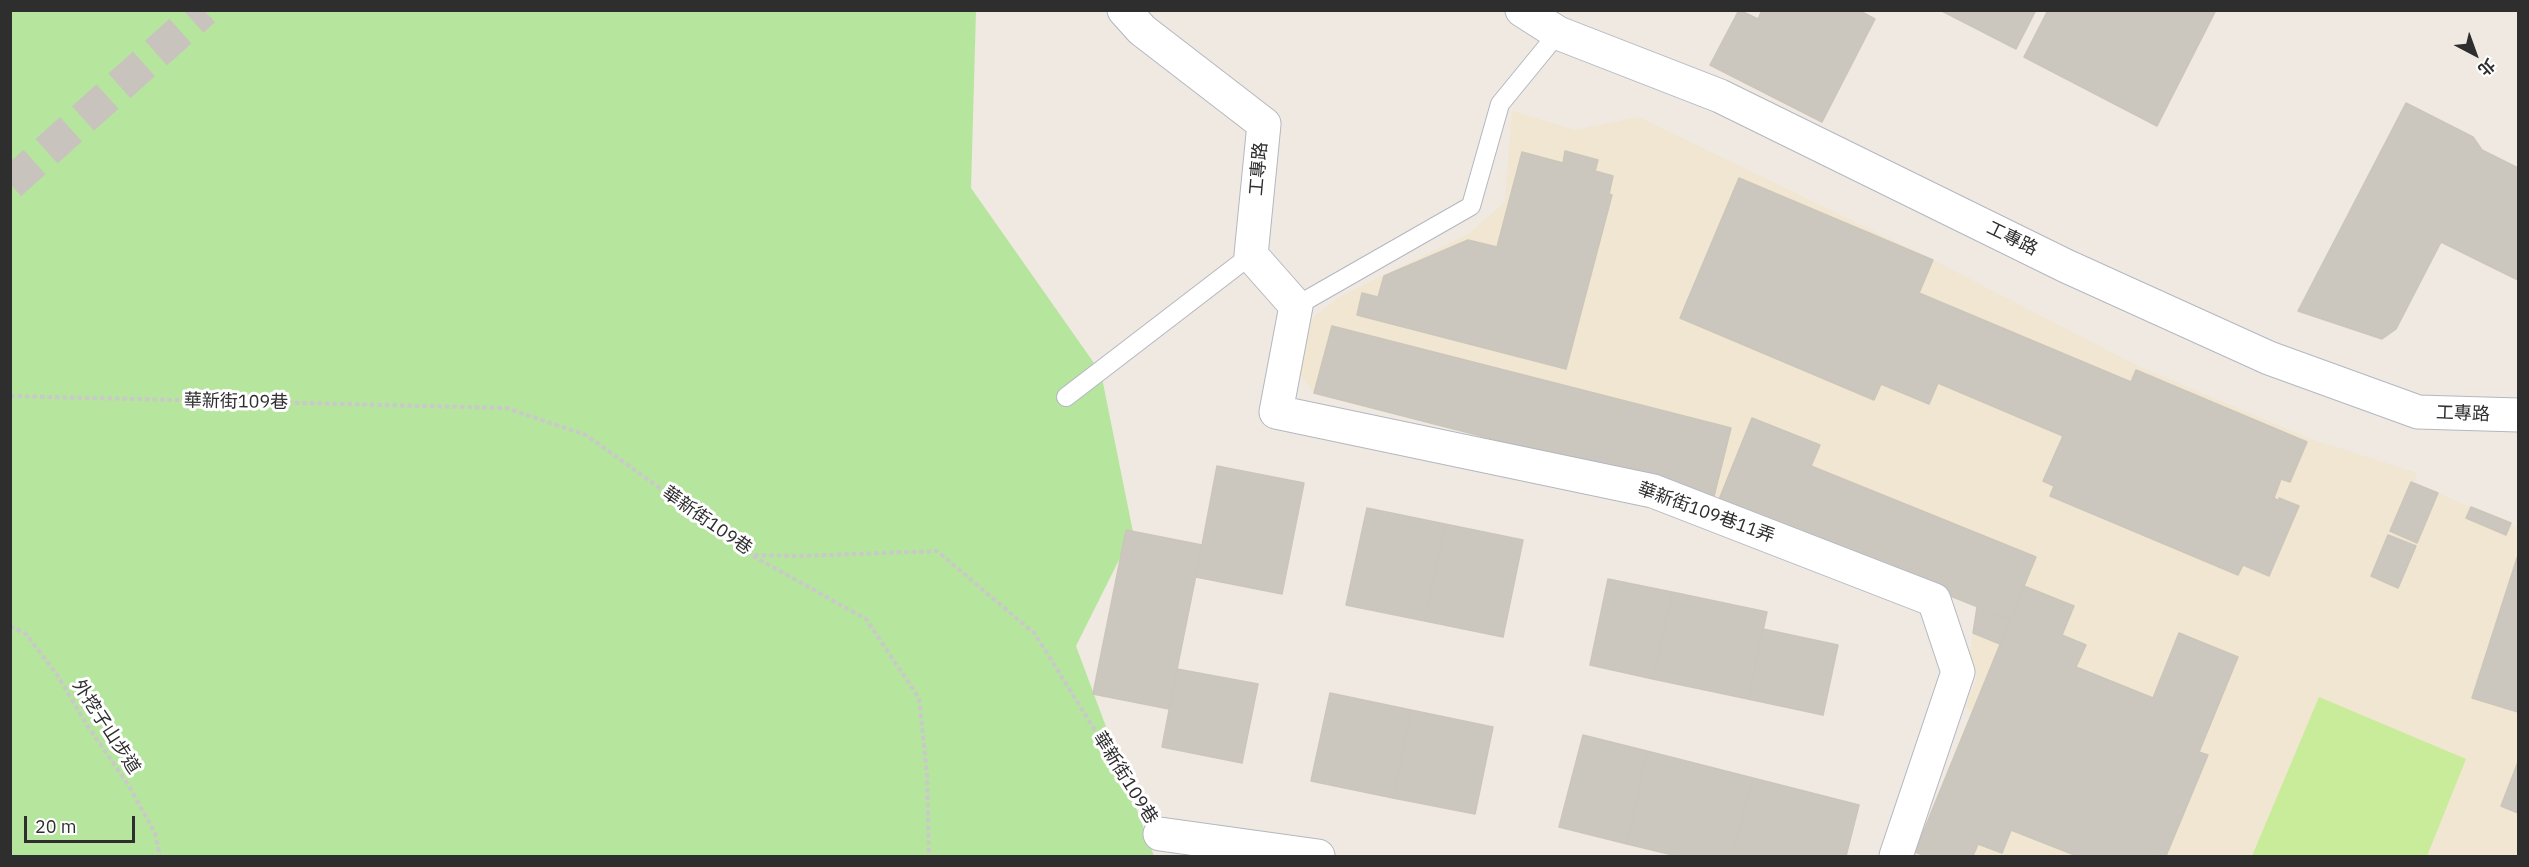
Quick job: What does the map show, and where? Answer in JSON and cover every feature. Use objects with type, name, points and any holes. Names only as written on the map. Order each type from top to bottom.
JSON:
[{"type":"street","name":"工專路","points":[[1124,10],[1142,30],[1263,124],[1251,255]]},
{"type":"street","name":"工專路","points":[[1522,10],[1558,33],[1720,96],[2066,266],[2270,358],[2418,412],[2518,415]]},
{"type":"street","points":[[1251,255],[1296,306]]},
{"type":"street","name":"華新街109巷11弄","points":[[1296,306],[1276,412],[1653,491],[1935,600],[1958,672],[1896,856]]},
{"type":"street","name":"華新街109巷","points":[[1160,834],[1318,856]]},
{"type":"lane","points":[[1296,306],[1470,206],[1500,104],[1558,33]]},
{"type":"lane","points":[[1066,397],[1251,255]]},
{"type":"path","name":"華新街109巷","points":[[10,396],[506,408],[586,435],[753,555],[800,556],[937,551],[1035,634],[1160,834]]},
{"type":"path","points":[[753,555],[866,619],[919,698],[927,773],[928,856]]},
{"type":"path","name":"外挖子山步道","points":[[10,626],[26,634],[56,673],[87,725],[129,786],[155,833],[160,856]]},
{"type":"shaded area","points":[[1512,111],[1575,130],[1639,117],[1933,260],[2138,366],[2311,439],[2417,473],[2414,483],[2518,527],[2518,856],[1914,856],[1971,714],[1965,705],[1977,679],[1969,658],[1977,607],[1683,488],[1314,393],[1297,370],[1307,330],[1314,317],[1339,297],[1468,234],[1505,202]]},
{"type":"green space","points":[[10,11],[976,11],[971,188],[1101,373],[1133,532],[1076,646],[1154,856],[11,856]]},
{"type":"green space","points":[[2319,697],[2466,759],[2427,856],[2252,856]]},
{"type":"building","points":[[1739,10],[1758,19],[1762,10],[1858,10],[1875,19],[1822,122],[1710,65]]},
{"type":"building","points":[[1940,10],[2036,10],[2016,49]]},
{"type":"building","points":[[2048,10],[2216,10],[2157,126],[2024,57]]},
{"type":"building","points":[[2406,103],[2473,137],[2482,150],[2518,168],[2518,280],[2441,242],[2396,329],[2382,339],[2298,311]]},
{"type":"building","points":[[1565,151],[1598,160],[1595,171],[1613,176],[1609,194],[1612,195],[1566,369],[1357,315],[1362,293],[1378,297],[1384,276],[1468,240],[1497,247],[1522,152],[1563,163]]},
{"type":"building","points":[[1739,178],[1933,260],[1919,293],[2131,382],[2136,370],[2307,442],[2290,482],[2281,479],[2274,498],[2299,506],[2269,576],[2243,565],[2238,575],[2050,496],[2054,486],[2043,481],[2063,436],[1938,383],[1929,404],[1881,384],[1874,400],[1680,318]]},
{"type":"building","points":[[1332,326],[1731,428],[1714,496],[1314,393]]},
{"type":"building","points":[[1752,418],[1820,445],[1811,466],[2036,557],[2010,620],[1718,502]]},
{"type":"building","points":[[1217,466],[1304,483],[1282,594],[1196,577]]},
{"type":"building","points":[[2411,482],[2438,493],[2417,543],[2390,531]]},
{"type":"building","points":[[2471,507],[2511,523],[2506,535],[2466,518]]},
{"type":"building","points":[[1367,508],[1445,524],[1425,621],[1346,605]]},
{"type":"building","points":[[1445,524],[1523,540],[1503,637],[1425,621]]},
{"type":"building","points":[[1126,530],[1202,545],[1169,709],[1093,694]]},
{"type":"building","points":[[2388,535],[2416,546],[2398,588],[2371,576]]},
{"type":"building","points":[[2518,555],[2518,712],[2472,698]]},
{"type":"building","points":[[1608,579],[1672,592],[1653,679],[1590,665]]},
{"type":"building","points":[[2024,586],[2074,606],[2062,635],[2086,645],[2076,667],[2153,698],[2179,633],[2238,657],[2199,752],[2208,755],[2166,856],[2077,856],[2011,830],[2002,853],[1978,844],[1973,856],[1926,856],[1915,852]]},
{"type":"building","points":[[1672,592],[1767,612],[1748,699],[1653,679]]},
{"type":"building","points":[[1977,607],[2010,620],[2000,644],[1973,633]]},
{"type":"building","points":[[1763,629],[1838,645],[1823,715],[1748,699]]},
{"type":"building","points":[[1177,669],[1258,684],[1242,763],[1162,747]]},
{"type":"building","points":[[1330,693],[1411,710],[1393,798],[1311,781]]},
{"type":"building","points":[[1411,710],[1493,727],[1475,814],[1393,798]]},
{"type":"building","points":[[1583,735],[1647,751],[1627,844],[1559,827]]},
{"type":"building","points":[[1647,751],[1753,778],[1732,856],[1677,856],[1627,844]]},
{"type":"building","points":[[2518,762],[2518,813],[2501,806]]},
{"type":"building","points":[[1753,778],[1859,805],[1846,856],[1732,856]]},
{"type":"tunnel","points":[[10,184],[204,10]]}]
